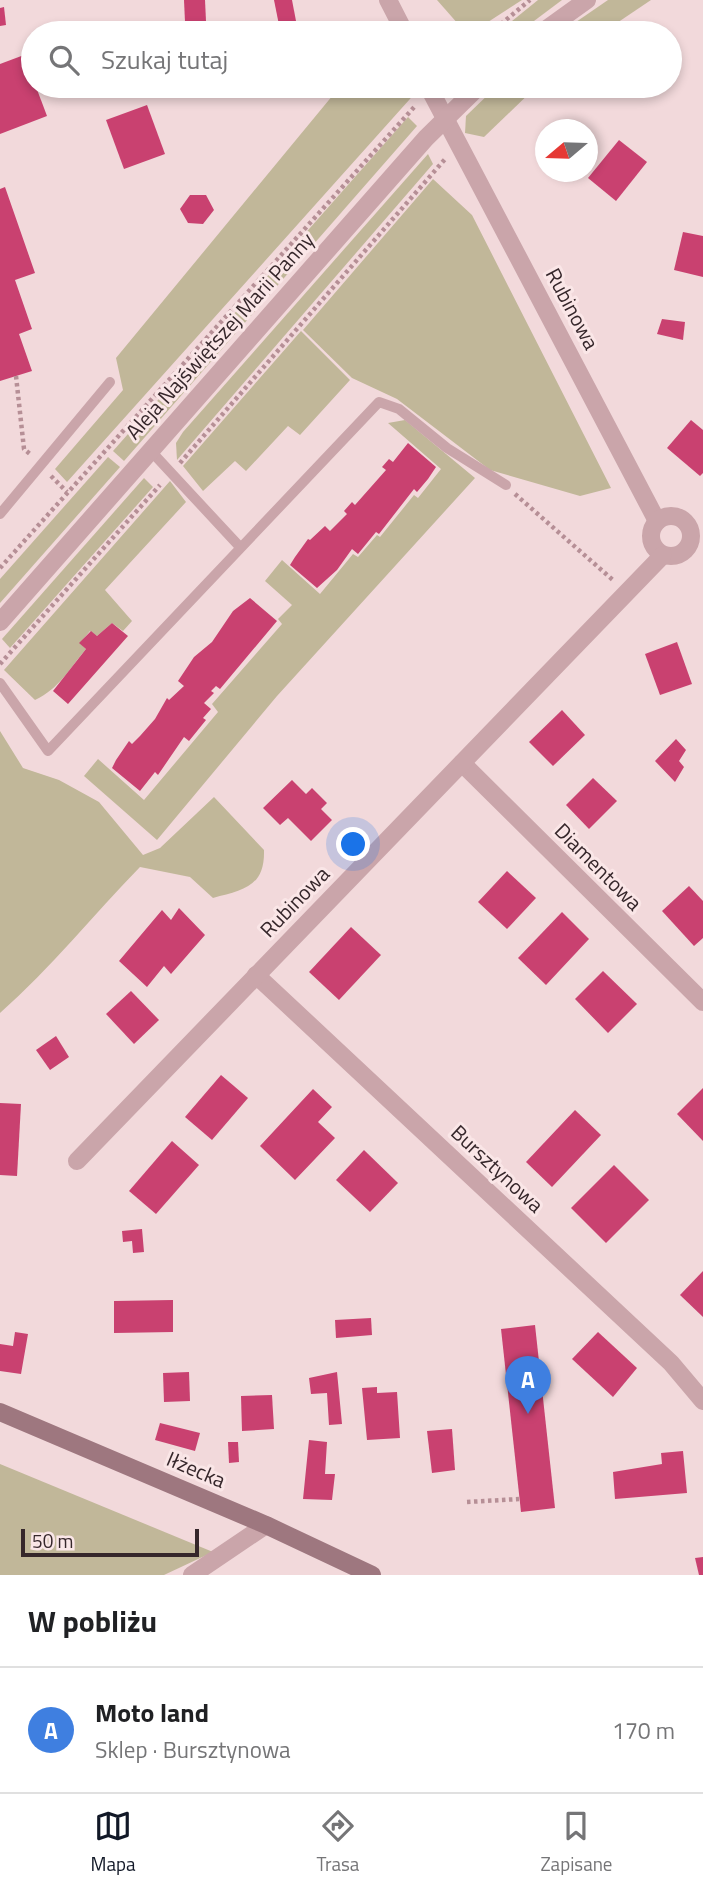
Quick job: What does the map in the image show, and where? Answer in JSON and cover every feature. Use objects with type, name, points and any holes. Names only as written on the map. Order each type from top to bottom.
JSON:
[{"type":"main road","name":"Iłżecka","points":[[0,1412],[266,1525],[372,1575]]},
{"type":"street","points":[[388,0],[399,21]]},
{"type":"street","points":[[558,21],[587,0]]},
{"type":"street","name":"Rubinowa","points":[[434,98],[657,521],[652,539],[663,555]]},
{"type":"street","name":"Aleja Najświętszej Marii Panny","points":[[0,622],[149,449],[446,117],[466,98]]},
{"type":"street","name":"Rubinowa","points":[[657,521],[674,516],[685,521],[697,533],[686,550],[676,556],[663,555]]},
{"type":"street","name":"Rubinowa","points":[[77,1161],[663,555]]},
{"type":"street","name":"Diamentowa","points":[[461,764],[703,1002]]},
{"type":"street","name":"Bursztynowa","points":[[256,975],[663,1355],[703,1401]]},
{"type":"street","points":[[192,1575],[266,1525]]},
{"type":"lane","points":[[0,514],[110,382]]},
{"type":"lane","points":[[0,683],[48,751],[379,402],[399,409],[447,448],[506,485]]},
{"type":"lane","points":[[149,449],[173,471],[240,547]]},
{"type":"path","points":[[505,21],[530,0]]},
{"type":"path","points":[[0,568],[420,98]]},
{"type":"path","points":[[0,664],[173,471],[459,142]]},
{"type":"path","points":[[16,376],[24,449],[67,492]]},
{"type":"path","points":[[506,485],[617,584]]},
{"type":"path","points":[[467,1502],[519,1499]]},
{"type":"shaded area","points":[[437,0],[522,0],[490,21],[455,21]]},
{"type":"shaded area","points":[[538,0],[562,0],[534,21],[512,21]]},
{"type":"shaded area","points":[[608,0],[651,0],[620,21],[577,21]]},
{"type":"shaded area","points":[[331,98],[411,98],[67,482],[55,469],[123,390],[116,358]]},
{"type":"shaded area","points":[[485,98],[525,98],[484,137],[465,133],[466,116]]},
{"type":"shaded area","points":[[408,117],[417,126],[124,461],[113,451]]},
{"type":"shaded area","points":[[428,154],[433,164],[177,460],[176,443],[183,432]]},
{"type":"shaded area","points":[[433,179],[472,215],[611,488],[580,496],[490,470],[397,399],[352,378],[303,330]]},
{"type":"shaded area","points":[[301,331],[350,380],[300,435],[288,426],[246,471],[235,461],[203,491],[183,466]]},
{"type":"shaded area","points":[[405,420],[475,478],[277,696],[157,840],[84,776],[98,759],[144,800],[218,712],[212,704],[282,624],[278,619],[292,605],[265,581],[282,560],[320,594],[353,554],[358,557],[377,535],[380,537],[414,495],[418,498],[441,469],[388,423]]},
{"type":"shaded area","points":[[108,457],[120,467],[0,603],[0,579]]},
{"type":"shaded area","points":[[144,478],[153,487],[10,648],[2,639]]},
{"type":"shaded area","points":[[170,481],[186,502],[105,590],[132,621],[123,631],[112,623],[97,636],[90,631],[80,643],[86,649],[69,671],[51,690],[35,700],[4,670]]},
{"type":"shaded area","points":[[0,731],[23,768],[59,780],[99,802],[143,855],[160,848],[214,797],[264,850],[261,872],[243,889],[213,898],[190,877],[140,867],[54,960],[0,1013]]},
{"type":"shaded area","points":[[0,1464],[213,1552],[164,1575],[0,1575]]},
{"type":"building","points":[[184,0],[205,0],[206,21],[185,21]]},
{"type":"building","points":[[274,0],[292,0],[296,21],[278,21]]},
{"type":"building","points":[[4,7],[6,25],[0,26],[0,8]]},
{"type":"building","points":[[21,56],[21,98],[40,98],[47,116],[0,134],[0,64]]},
{"type":"building","points":[[147,105],[165,154],[124,169],[106,120]]},
{"type":"building","points":[[619,140],[647,162],[616,201],[593,182],[598,182],[598,166]]},
{"type":"building","points":[[5,187],[35,273],[15,280],[32,329],[19,334],[32,371],[0,381],[0,189]]},
{"type":"building","points":[[190,195],[206,195],[214,210],[203,224],[188,223],[180,209]]},
{"type":"building","points":[[683,232],[703,236],[703,277],[674,270]]},
{"type":"building","points":[[662,319],[685,322],[683,340],[657,334]]},
{"type":"building","points":[[691,420],[703,430],[703,473],[700,476],[667,448]]},
{"type":"building","points":[[408,443],[436,467],[417,492],[414,489],[379,534],[376,532],[358,554],[352,549],[337,570],[317,588],[290,565],[295,557],[308,539],[325,526],[330,531],[347,514],[344,511],[352,502],[355,505],[386,470],[382,467],[389,459],[393,462]]},
{"type":"building","points":[[250,598],[277,621],[220,689],[216,686],[211,691],[214,693],[204,703],[211,709],[203,718],[206,720],[189,741],[184,737],[158,775],[155,772],[140,791],[112,768],[116,760],[129,741],[132,744],[155,719],[167,698],[169,700],[184,686],[178,681],[194,657],[212,642],[233,611]]},
{"type":"building","points":[[112,623],[128,636],[68,704],[53,691],[86,649],[79,643],[91,631],[97,636]]},
{"type":"building","points":[[677,642],[692,684],[660,695],[645,654]]},
{"type":"building","points":[[562,710],[585,735],[553,766],[529,742]]},
{"type":"building","points":[[676,739],[686,750],[679,761],[684,767],[675,782],[655,761]]},
{"type":"building","points":[[593,778],[617,801],[589,829],[566,805]]},
{"type":"building","points":[[292,780],[306,794],[312,788],[327,803],[321,809],[332,820],[311,841],[288,818],[280,825],[263,808]]},
{"type":"building","points":[[507,871],[536,898],[507,929],[478,902]]},
{"type":"building","points":[[689,886],[703,901],[703,938],[694,946],[662,911]]},
{"type":"building","points":[[179,908],[205,935],[171,974],[164,966],[147,987],[119,961],[162,910],[171,920]]},
{"type":"building","points":[[562,912],[589,939],[546,985],[518,958]]},
{"type":"building","points":[[351,927],[381,955],[339,1000],[309,972]]},
{"type":"building","points":[[603,971],[637,1004],[608,1033],[575,999]]},
{"type":"building","points":[[131,991],[159,1020],[134,1044],[106,1014]]},
{"type":"building","points":[[56,1036],[69,1057],[50,1070],[36,1050]]},
{"type":"building","points":[[221,1075],[248,1098],[212,1140],[185,1117]]},
{"type":"building","points":[[703,1088],[703,1141],[677,1114]]},
{"type":"building","points":[[313,1089],[332,1107],[318,1122],[335,1138],[295,1180],[260,1146]]},
{"type":"building","points":[[0,1103],[21,1104],[17,1176],[0,1175]]},
{"type":"building","points":[[575,1110],[601,1135],[552,1187],[526,1162]]},
{"type":"building","points":[[172,1141],[199,1165],[156,1214],[129,1191]]},
{"type":"building","points":[[364,1150],[398,1183],[370,1212],[336,1180]]},
{"type":"building","points":[[614,1165],[649,1200],[606,1243],[571,1208]]},
{"type":"building","points":[[142,1229],[144,1252],[133,1253],[132,1241],[123,1242],[122,1231]]},
{"type":"building","points":[[703,1271],[703,1317],[680,1295]]},
{"type":"building","points":[[173,1300],[173,1332],[114,1333],[114,1301]]},
{"type":"building","points":[[371,1318],[372,1335],[336,1338],[335,1320]]},
{"type":"building","points":[[535,1325],[555,1508],[521,1512],[501,1329]]},
{"type":"building","points":[[15,1332],[28,1334],[21,1374],[0,1371],[0,1344],[13,1346]]},
{"type":"building","points":[[598,1332],[637,1368],[613,1397],[572,1359]]},
{"type":"building","points":[[189,1372],[190,1401],[164,1402],[163,1373]]},
{"type":"building","points":[[337,1372],[342,1424],[329,1425],[327,1393],[311,1394],[309,1378]]},
{"type":"building","points":[[377,1387],[377,1393],[397,1392],[400,1438],[367,1440],[362,1388]]},
{"type":"building","points":[[272,1395],[274,1429],[242,1431],[241,1396]]},
{"type":"building","points":[[160,1423],[200,1433],[195,1451],[155,1440]]},
{"type":"building","points":[[452,1429],[455,1470],[432,1473],[427,1431]]},
{"type":"building","points":[[309,1440],[327,1442],[325,1474],[335,1474],[332,1500],[303,1499]]},
{"type":"building","points":[[228,1442],[238,1442],[239,1462],[229,1463]]},
{"type":"building","points":[[683,1451],[687,1493],[615,1499],[613,1472],[662,1464],[661,1453]]},
{"type":"building","points":[[703,1557],[703,1575],[699,1575],[695,1558]]},
{"type":"place","name":"Moto land","points":[[528,1414]]}]
